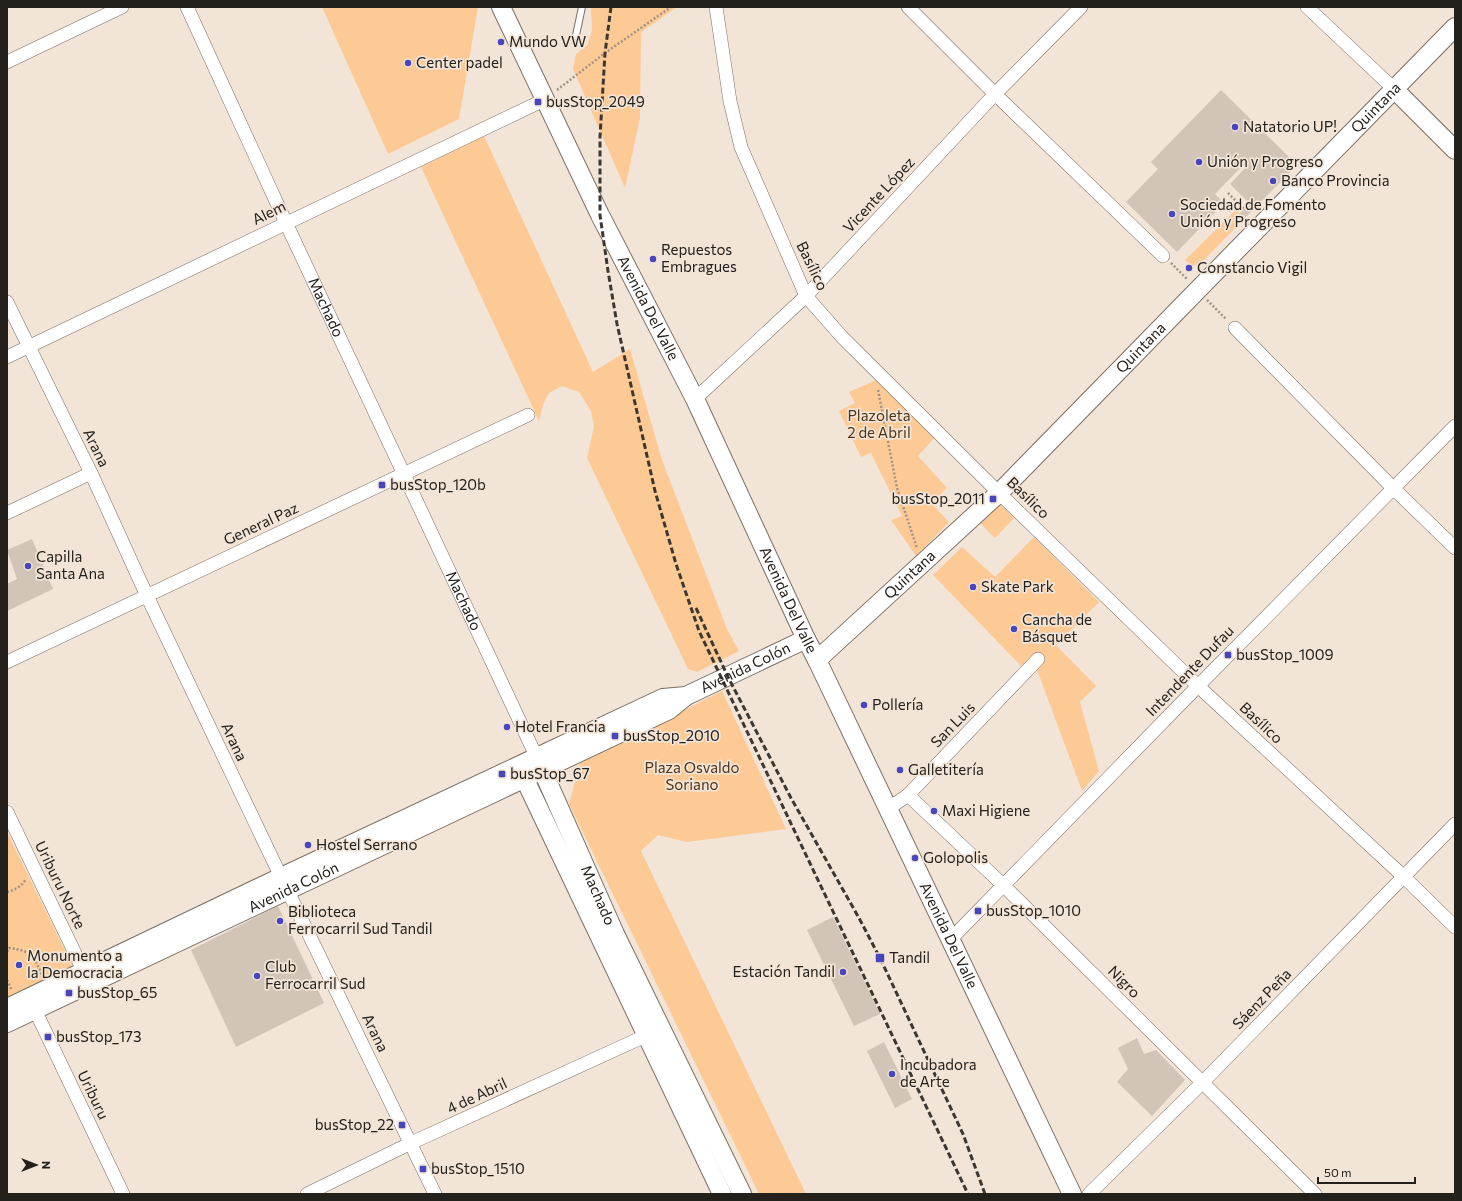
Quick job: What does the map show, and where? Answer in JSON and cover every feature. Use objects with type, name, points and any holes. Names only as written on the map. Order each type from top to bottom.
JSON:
[{"type":"main road","name":"Avenida Del Valle","points":[[501,7],[600,215],[695,399],[806,639],[1072,1194]]},
{"type":"main road","name":"Quintana","points":[[817,660],[1000,493],[1455,27]]},
{"type":"main road","points":[[1394,89],[1455,150]]},
{"type":"main road","name":"Avenida Colón","points":[[7,1008],[84,972],[284,884],[522,772],[669,710],[686,696],[806,639]]},
{"type":"main road","name":"Machado","points":[[540,764],[615,934],[654,1032],[722,1194]]},
{"type":"main road","name":"Machado","points":[[522,772],[654,1032],[742,1194]]},
{"type":"main road","name":"Avenida Colón","points":[[7,1023],[284,884]]},
{"type":"street","points":[[7,62],[122,7]]},
{"type":"street","name":"Machado","points":[[187,7],[286,223],[540,764]]},
{"type":"street","name":"Basílico","points":[[716,7],[730,101],[741,147],[806,296],[842,337],[876,371],[1198,686],[1404,877],[1455,927]]},
{"type":"street","points":[[908,7],[995,94],[1163,256]]},
{"type":"street","name":"Vicente López","points":[[695,399],[806,296],[995,94],[1081,7]]},
{"type":"street","points":[[1307,7],[1394,89]]},
{"type":"street","name":"Alem","points":[[7,358],[546,99]]},
{"type":"street","name":"Arana","points":[[7,302],[91,473],[147,596],[284,884],[435,1194]]},
{"type":"street","points":[[1235,328],[1393,488],[1455,548]]},
{"type":"street","name":"General Paz","points":[[7,662],[528,415]]},
{"type":"street","name":"Intendente Dufau","points":[[950,940],[1455,426]]},
{"type":"street","points":[[7,513],[91,473]]},
{"type":"street","name":"San Luis","points":[[888,809],[908,795],[1038,659]]},
{"type":"street","name":"Nigro","points":[[908,795],[1003,885],[1315,1194]]},
{"type":"street","name":"Uriburu Norte","points":[[7,812],[84,972]]},
{"type":"street","name":"Sáenz Peña","points":[[1089,1194],[1202,1083],[1455,824]]},
{"type":"street","name":"Uriburu","points":[[35,1010],[123,1194]]},
{"type":"street","name":"4 de Abril","points":[[307,1194],[411,1143],[654,1032]]},
{"type":"lane","points":[[575,40],[582,7]]},
{"type":"path","points":[[546,99],[605,53],[671,7]]},
{"type":"path","points":[[1228,193],[1244,209]]},
{"type":"path","points":[[1163,256],[1189,282]]},
{"type":"path","points":[[1204,297],[1235,328]]},
{"type":"path","points":[[876,371],[877,387],[897,488],[922,564]]},
{"type":"path","points":[[7,892],[23,883],[28,875],[31,882]]},
{"type":"path","points":[[7,944],[9,948]]},
{"type":"path","points":[[7,952],[9,948]]},
{"type":"path","points":[[9,948],[21,950],[34,957],[43,976]]},
{"type":"green space","name":"Center padel","points":[[322,7],[478,7],[459,119],[388,154]]},
{"type":"green space","points":[[591,7],[677,7],[641,32],[640,118],[625,188],[573,69],[576,54],[587,45],[592,31]]},
{"type":"green space","points":[[484,136],[593,372],[630,349],[662,460],[727,629],[739,651],[697,672],[688,669],[587,458],[594,426],[591,411],[579,392],[562,386],[549,393],[544,402],[539,421],[421,167]]},
{"type":"green space","points":[[1236,210],[1244,219],[1202,262],[1198,265],[1189,264],[1185,260]]},
{"type":"green space","name":"Plazoleta 2 de Abril","points":[[876,380],[935,437],[918,456],[947,488],[931,503],[949,522],[916,556],[891,520],[902,516],[871,453],[861,457],[839,411],[855,403],[849,392]]},
{"type":"green space","points":[[998,502],[1014,518],[995,538],[979,522]]},
{"type":"green space","points":[[1034,537],[1099,602],[1056,645],[1096,686],[1080,702],[1099,771],[1082,791],[1036,667],[1029,674],[933,575],[962,547],[995,577]]},
{"type":"green space","name":"Plaza Osvaldo Soriano","points":[[722,691],[786,829],[687,842],[658,835],[641,851],[806,1194],[759,1194],[569,804],[580,763]]},
{"type":"green space","points":[[7,832],[74,969],[7,1002]]},
{"type":"building","points":[[1221,90],[1297,165],[1244,219],[1239,214],[1249,203],[1230,184],[1249,164],[1247,161],[1215,194],[1224,203],[1177,252],[1126,202],[1158,169],[1151,162]]},
{"type":"building","name":"Capilla Santa Ana","points":[[32,539],[53,589],[7,611],[7,584],[17,579],[7,550]]},
{"type":"building","name":"Club Ferrocarril Sud","points":[[278,906],[324,1003],[236,1047],[191,950]]},
{"type":"building","name":"Estación Tandil","points":[[833,917],[880,1014],[854,1026],[807,930]]},
{"type":"building","points":[[1137,1038],[1144,1054],[1156,1050],[1185,1080],[1152,1116],[1117,1082],[1128,1069],[1118,1048]]},
{"type":"building","points":[[884,1042],[912,1099],[895,1108],[867,1051]]},
{"type":"railway","points":[[611,7],[605,53],[600,137],[600,215],[617,324],[655,491],[676,564],[699,631],[968,1194]]},
{"type":"railway","points":[[696,608],[728,677],[791,798],[880,958],[963,1134],[985,1194]]},
{"type":"place","name":"Mundo VW","points":[[501,42]]},
{"type":"place","name":"Center padel","points":[[408,63]]},
{"type":"place","name":"busStop_2049","points":[[538,102]]},
{"type":"place","name":"Natatorio UP!","points":[[1235,127]]},
{"type":"place","name":"Unión y Progreso","points":[[1199,162]]},
{"type":"place","name":"Banco Provincia","points":[[1273,181]]},
{"type":"place","name":"Sociedad de Fomento Unión y Progreso","points":[[1172,214]]},
{"type":"place","name":"Repuestos Embragues","points":[[653,259]]},
{"type":"place","name":"Constancio Vigil","points":[[1189,268]]},
{"type":"place","name":"busStop_120b","points":[[382,485]]},
{"type":"place","name":"busStop_2011","points":[[993,499]]},
{"type":"place","name":"Capilla Santa Ana","points":[[28,566]]},
{"type":"place","name":"Skate Park","points":[[973,587]]},
{"type":"place","name":"Cancha de Básquet","points":[[1014,629]]},
{"type":"place","name":"busStop_1009","points":[[1228,655]]},
{"type":"place","name":"Pollería","points":[[864,705]]},
{"type":"place","name":"Hotel Francia","points":[[507,727]]},
{"type":"place","name":"busStop_2010","points":[[615,736]]},
{"type":"place","name":"Galletitería","points":[[900,770]]},
{"type":"place","name":"busStop_67","points":[[502,774]]},
{"type":"place","name":"Maxi Higiene","points":[[934,811]]},
{"type":"place","name":"Hostel Serrano","points":[[308,845]]},
{"type":"place","name":"Golopolis","points":[[915,858]]},
{"type":"place","name":"busStop_1010","points":[[978,911]]},
{"type":"place","name":"Biblioteca Ferrocarril Sud Tandil","points":[[280,921]]},
{"type":"place","name":"Tandil","points":[[880,958]]},
{"type":"place","name":"Monumento a la Democracia","points":[[19,965]]},
{"type":"place","name":"Estación Tandil","points":[[843,972]]},
{"type":"place","name":"Club Ferrocarril Sud","points":[[257,976]]},
{"type":"place","name":"busStop_65","points":[[69,993]]},
{"type":"place","name":"busStop_173","points":[[48,1037]]},
{"type":"place","name":"Incubadora de Arte","points":[[892,1074]]},
{"type":"place","name":"busStop_22","points":[[402,1125]]},
{"type":"place","name":"busStop_1510","points":[[423,1169]]}]
